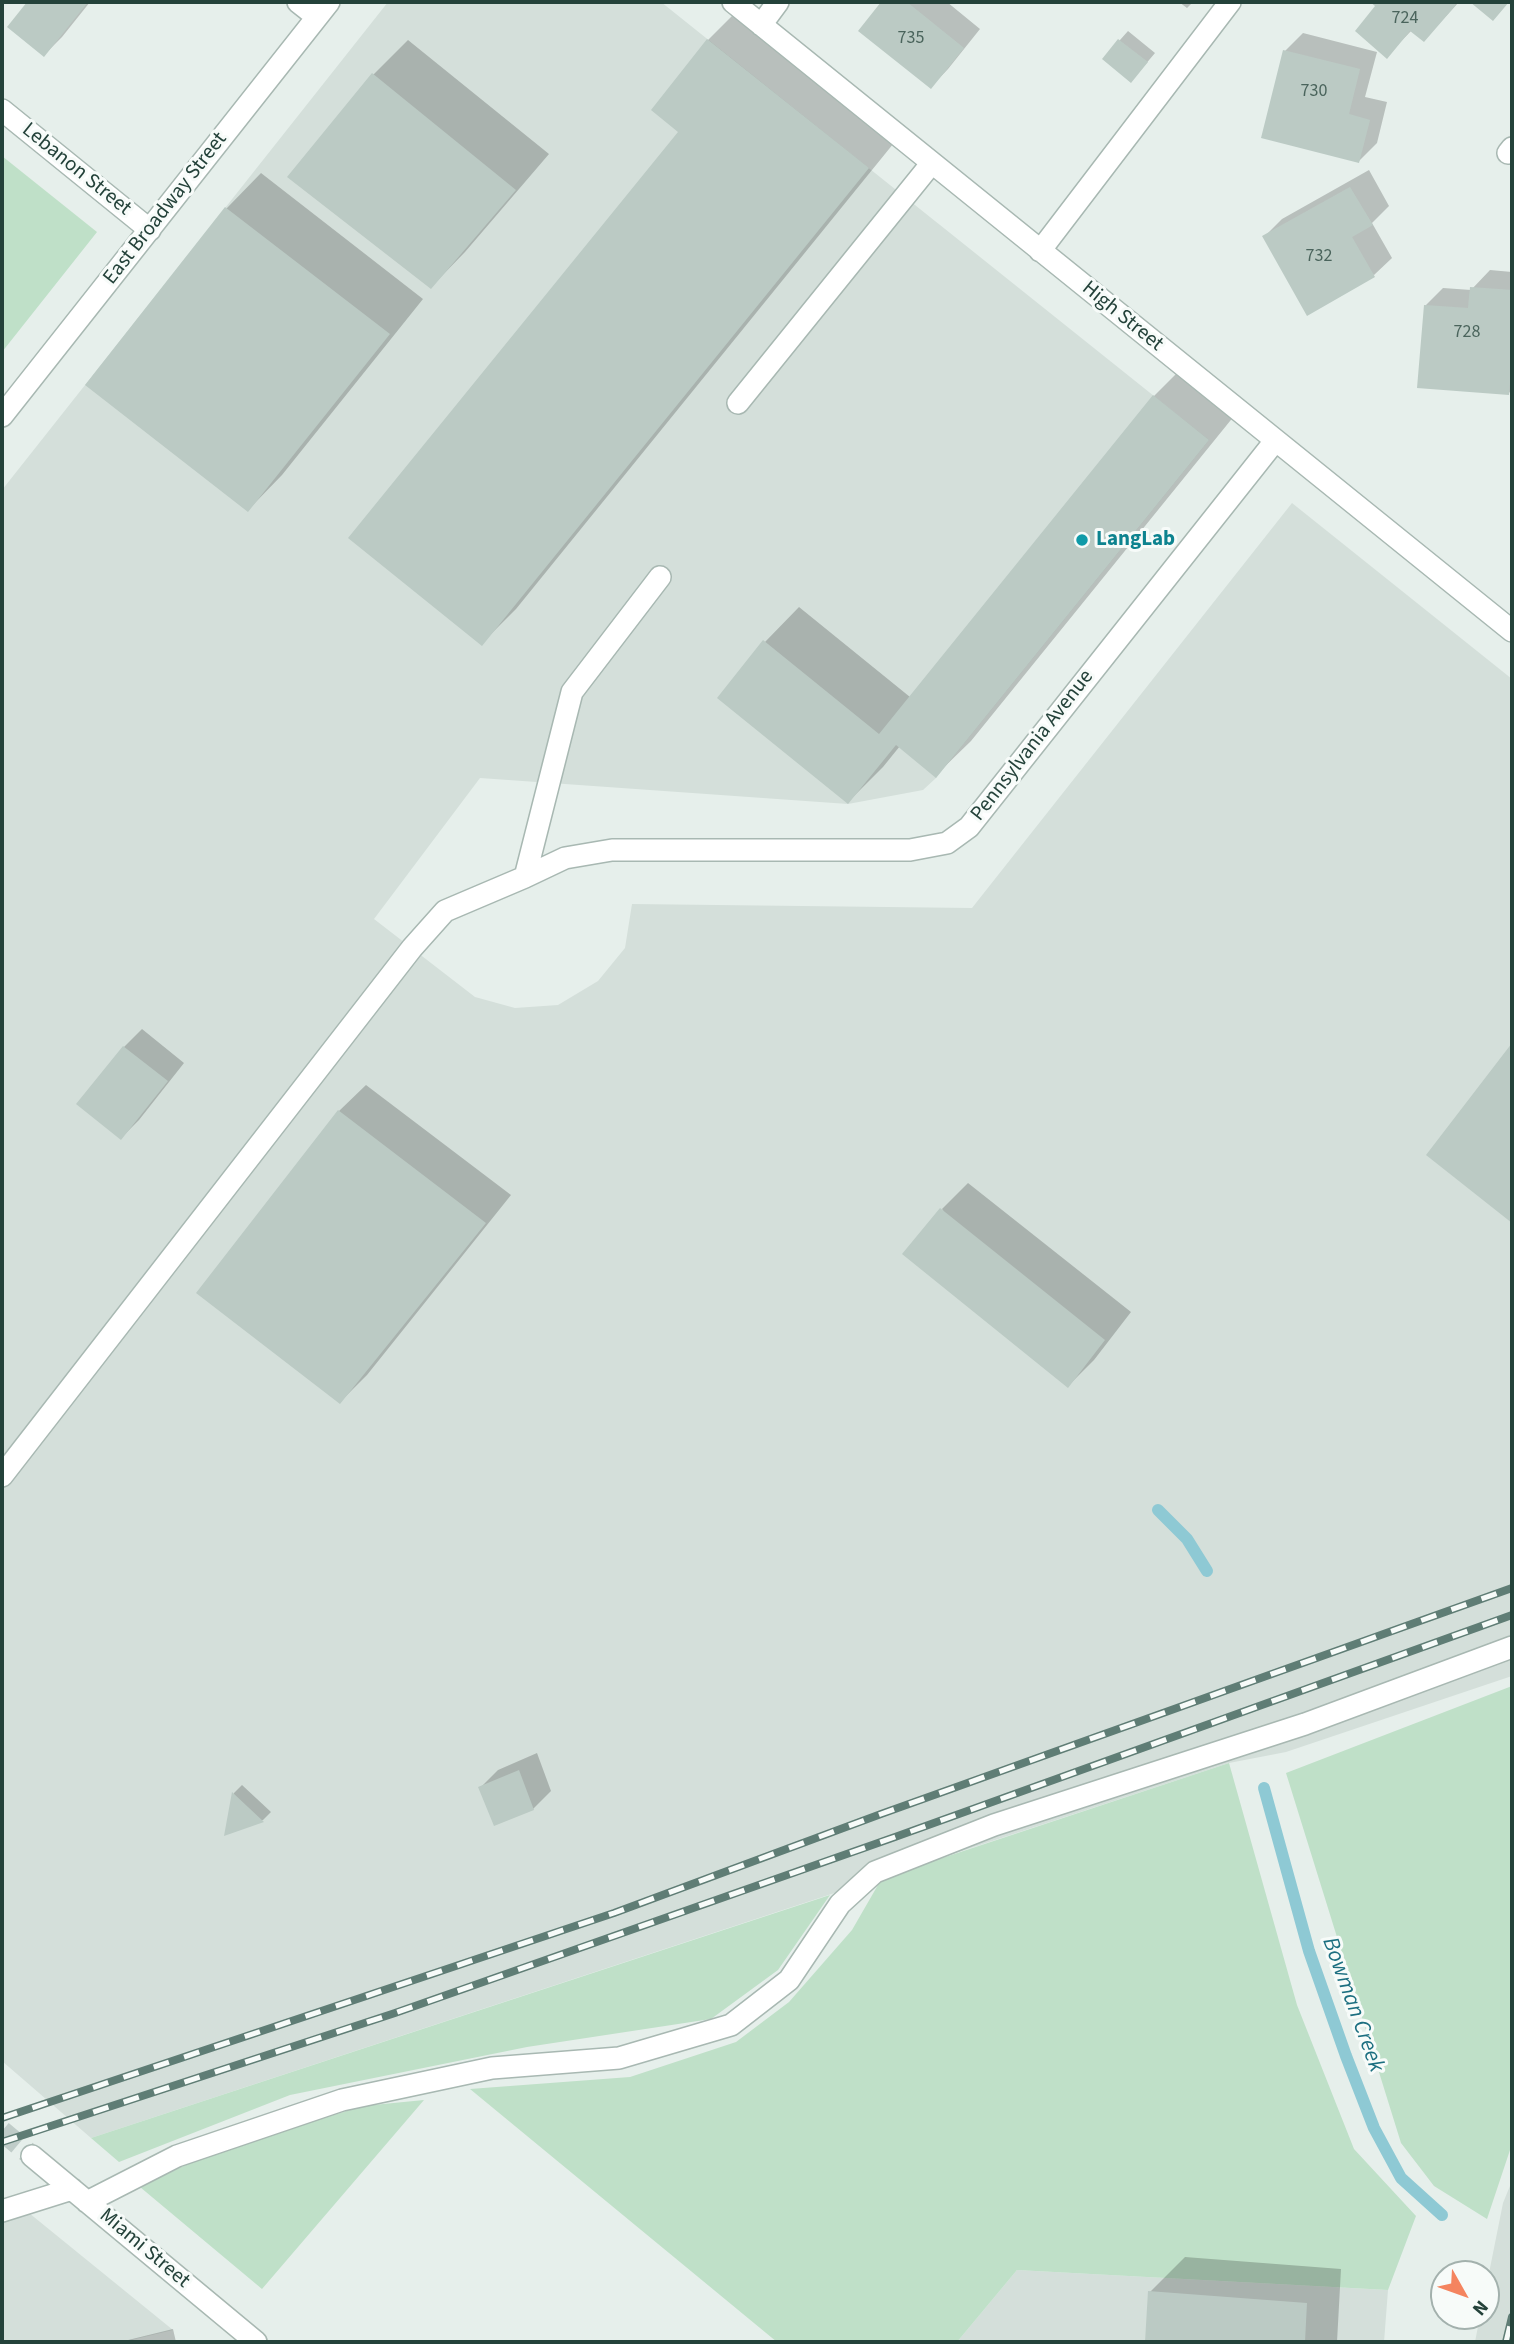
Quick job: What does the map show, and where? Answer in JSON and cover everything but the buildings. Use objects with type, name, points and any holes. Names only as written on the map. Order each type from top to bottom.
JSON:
[{"type":"street","points":[[298,2],[323,9]]},
{"type":"street","name":"High Street","points":[[733,2],[1512,631]]},
{"type":"street","points":[[761,24],[778,2]]},
{"type":"street","points":[[1040,251],[1230,2]]},
{"type":"street","name":"East Broadway Street","points":[[2,416],[323,9]]},
{"type":"street","name":"Lebanon Street","points":[[2,110],[150,230]]},
{"type":"street","points":[[738,403],[931,164]]},
{"type":"street","name":"Pennsylvania Avenue","points":[[2,1476],[412,948],[445,911],[565,858],[612,850],[910,850],[947,844],[969,827],[1275,441]]},
{"type":"street","points":[[525,877],[572,692],[660,578]]},
{"type":"street","points":[[2,2211],[80,2195],[177,2156],[342,2100],[492,2068],[618,2058],[731,2025],[789,1980],[841,1904],[875,1872],[994,1825],[1305,1724],[1512,1647]]},
{"type":"street","name":"Miami Street","points":[[32,2156],[256,2342]]},
{"type":"shaded area","points":[[388,2],[661,2],[1209,440],[936,778],[923,790],[848,804],[480,778],[374,919],[475,997],[515,1008],[558,1005],[598,981],[625,948],[632,904],[972,908],[1292,503],[1512,679],[1512,1676],[1286,1752],[1229,1763],[91,2138],[2,2061],[2,490]]},
{"type":"shaded area","points":[[1512,2181],[1512,2342],[1475,2342],[1477,2330],[1500,2330],[1500,2260],[1492,2260],[1503,2203]]},
{"type":"shaded area","points":[[29,2213],[173,2330],[123,2342],[2,2342],[2,2222]]},
{"type":"shaded area","points":[[1017,2270],[1388,2290],[1384,2342],[957,2342]]},
{"type":"green space","points":[[2,156],[97,232],[2,352]]},
{"type":"green space","points":[[1512,1686],[1512,2144],[1487,2219],[1434,2186],[1401,2143],[1286,1773]]},
{"type":"green space","points":[[1229,1763],[1297,2005],[1354,2149],[1416,2216],[1388,2290],[1017,2270],[957,2342],[777,2342],[470,2089],[630,2077],[736,2042],[789,2002],[852,1930],[882,1878]]},
{"type":"green space","points":[[830,1895],[778,1970],[711,2019],[527,2047],[290,2095],[119,2162],[91,2138]]},
{"type":"green space","points":[[424,2100],[262,2289],[140,2187],[211,2153],[363,2106]]},
{"type":"waterway","name":"Bowman Creek","points":[[1158,1510],[1187,1539],[1207,1571]]},
{"type":"waterway","name":"Bowman Creek","points":[[1264,1788],[1309,1951],[1374,2128],[1401,2178],[1442,2215]]},
{"type":"tunnel","points":[[2,2131],[32,2156]]},
{"type":"railway","points":[[2,2118],[614,1913],[881,1814],[1512,1588]]},
{"type":"railway","points":[[2,2142],[395,2013],[1512,1615]]},
{"type":"railway","points":[[1506,2342],[1512,2317]]},
{"type":"place","name":"LangLab","points":[[1082,540]]}]
